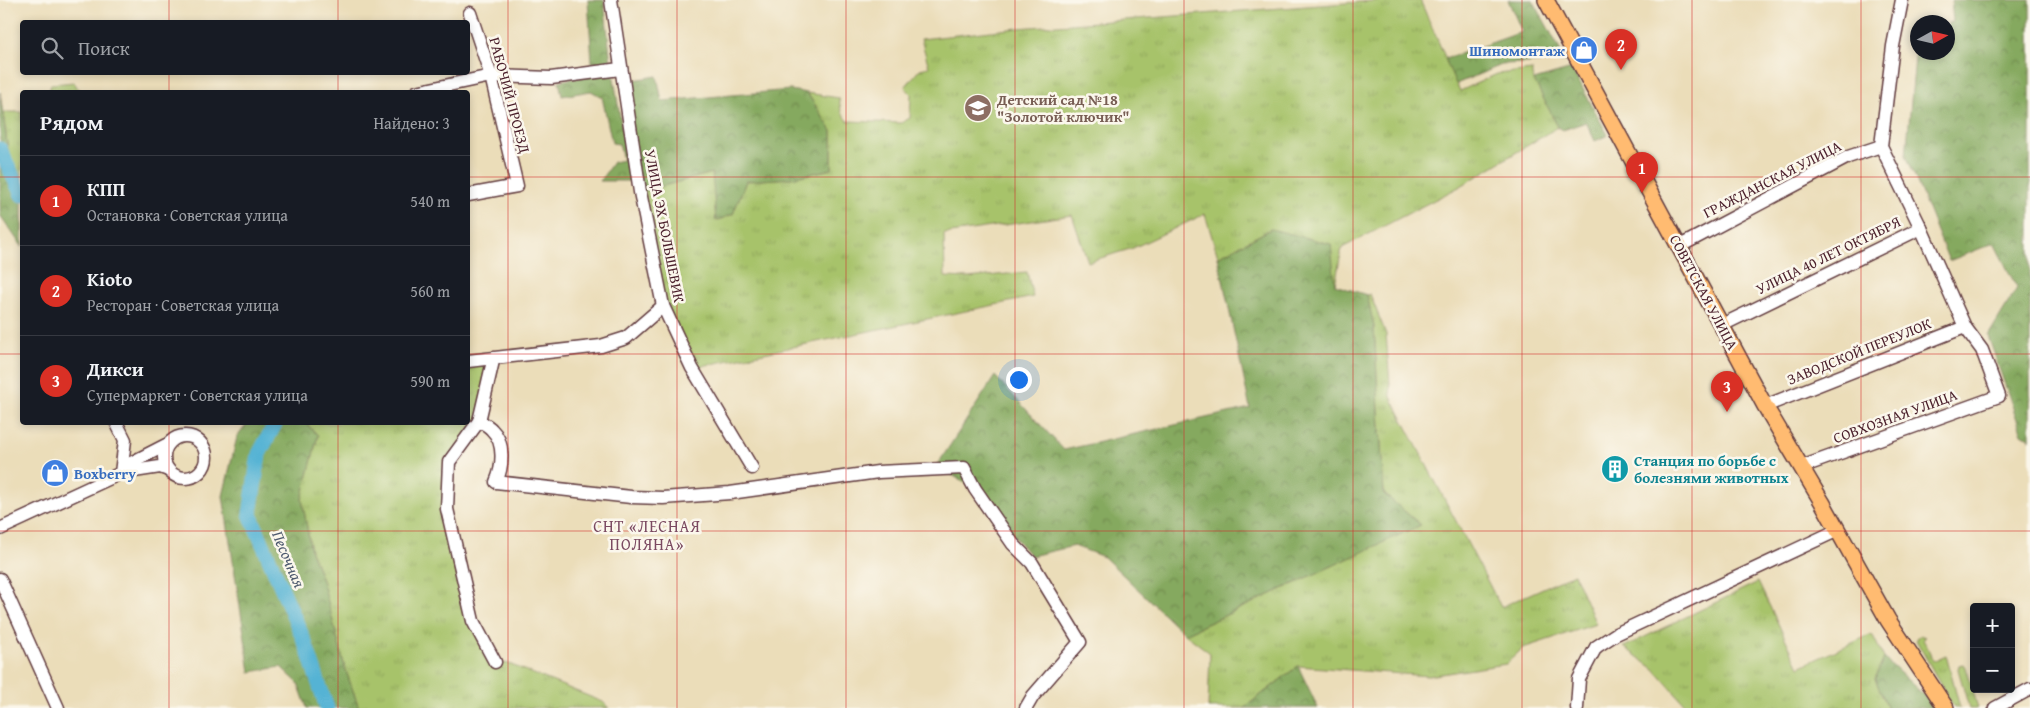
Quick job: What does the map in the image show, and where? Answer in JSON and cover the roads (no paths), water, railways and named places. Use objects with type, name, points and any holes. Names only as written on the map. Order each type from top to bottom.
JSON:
[{"type":"main road","name":"СОВЕТСКАЯ УЛИЦА","points":[[1546,0],[1765,406],[1888,620],[1946,708]]},
{"type":"street","name":"УЛИЦА ЭХ БОЛЬШЕВИК","points":[[611,0],[641,200],[663,306],[692,368],[752,468]]},
{"type":"street","points":[[1881,146],[1902,0]]},
{"type":"street","name":"РАБОЧИЙ ПРОЕЗД","points":[[470,13],[491,76],[517,186],[470,195]]},
{"type":"street","points":[[425,90],[491,76],[551,78],[620,69]]},
{"type":"street","name":"ГРАЖДАНСКАЯ УЛИЦА","points":[[1680,246],[1848,157],[1881,146]]},
{"type":"street","name":"УЛИЦА 40 ЛЕТ ОКТЯБРЯ","points":[[1722,325],[1921,228],[1881,146]]},
{"type":"street","points":[[1921,228],[1965,327]]},
{"type":"street","points":[[470,361],[601,346],[626,338],[663,306]]},
{"type":"street","name":"СОВХОЗНАЯ УЛИЦА","points":[[1801,467],[1999,396],[1982,350],[1965,327]]},
{"type":"street","name":"ЗАВОДСКОЙ ПЕРЕУЛОК","points":[[1765,406],[1965,327]]},
{"type":"street","points":[[493,361],[479,421],[449,462],[447,509],[474,622],[495,662]]},
{"type":"street","points":[[479,421],[493,430],[501,445],[500,474],[496,482],[631,497],[663,498],[720,494],[878,472],[964,468],[975,489],[1013,544],[1032,562],[1080,642],[1033,696],[1026,708]]},
{"type":"street","points":[[118,425],[125,440],[122,473]]},
{"type":"street","points":[[0,529],[122,473],[160,468],[168,470],[179,478],[193,476],[204,467],[206,453],[199,441],[186,435],[174,438],[166,445],[127,465],[122,473]]},
{"type":"street","points":[[166,445],[163,458],[168,470]]},
{"type":"street","points":[[1578,708],[1579,679],[1596,647],[1616,634],[1838,530]]},
{"type":"street","points":[[0,579],[58,708]]},
{"type":"street","points":[[1995,708],[2030,689]]},
{"type":"waterway","name":"Песочная","points":[[0,149],[20,191]]},
{"type":"waterway","name":"Песочная","points":[[274,425],[259,454],[250,514],[306,645],[327,708]]},
{"type":"place","name":"Шиномонтаж","points":[[1584,50]]},
{"type":"place","name":"Kioto","points":[[1621,70]]},
{"type":"place","name":"Детский сад №18 \"Золотой ключик\"","points":[[978,108]]},
{"type":"place","name":"КПП","points":[[1642,193]]},
{"type":"place","name":"Дикси","points":[[1727,412]]},
{"type":"place","name":"Станция по борьбе с болезнями животных","points":[[1615,469]]},
{"type":"place","name":"Boxberry","points":[[55,473]]},
{"type":"district","name":"СНТ «ЛЕСНАЯ ПОЛЯНА»","points":[[647,535]]}]
